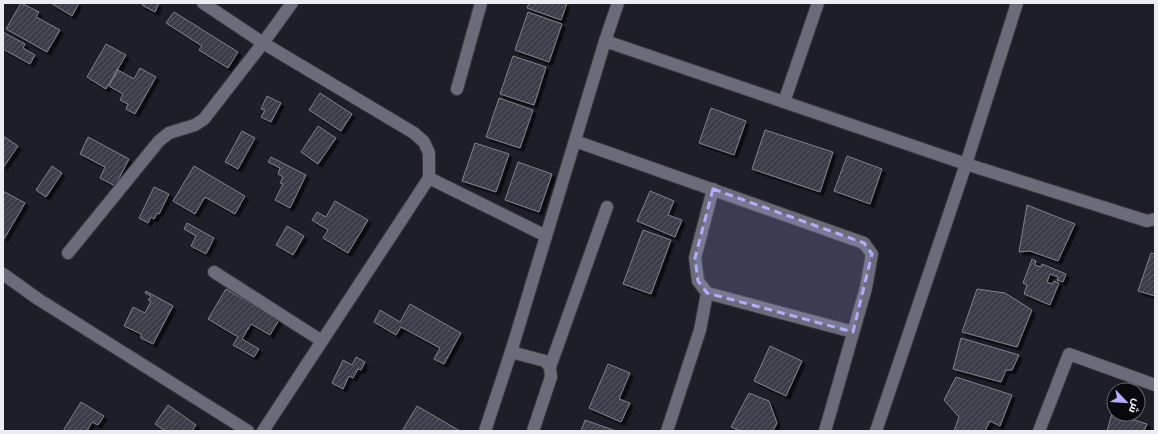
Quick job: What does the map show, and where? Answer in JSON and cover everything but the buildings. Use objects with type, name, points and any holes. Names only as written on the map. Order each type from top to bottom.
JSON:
[{"type":"street","points":[[203,3],[263,43],[414,133],[424,142],[429,153],[429,178],[263,431]]},
{"type":"street","points":[[68,252],[159,141],[169,133],[195,125],[204,119],[292,3]]},
{"type":"street","points":[[457,89],[481,3]]},
{"type":"street","points":[[485,431],[511,352],[605,41],[618,3]]},
{"type":"street","points":[[784,102],[818,3]]},
{"type":"street","points":[[876,431],[966,164],[1017,3]]},
{"type":"street","points":[[605,41],[966,164],[1147,221],[1155,219]]},
{"type":"street","points":[[575,140],[864,242],[872,254],[866,288],[825,431]]},
{"type":"street","points":[[429,178],[546,236]]},
{"type":"street","points":[[713,189],[695,258],[698,281],[707,293],[853,332]]},
{"type":"street","points":[[533,431],[551,377],[550,367],[607,207]]},
{"type":"street","points":[[214,272],[322,341]]},
{"type":"street","points":[[3,274],[38,299],[248,431]]},
{"type":"street","points":[[667,431],[700,330],[707,293]]},
{"type":"street","points":[[511,352],[545,361],[550,367]]},
{"type":"street","points":[[1039,431],[1069,354],[1155,386]]},
{"type":"highlighted area","points":[[713,189],[864,243],[872,254],[853,332],[707,293],[698,281],[695,258]]}]
